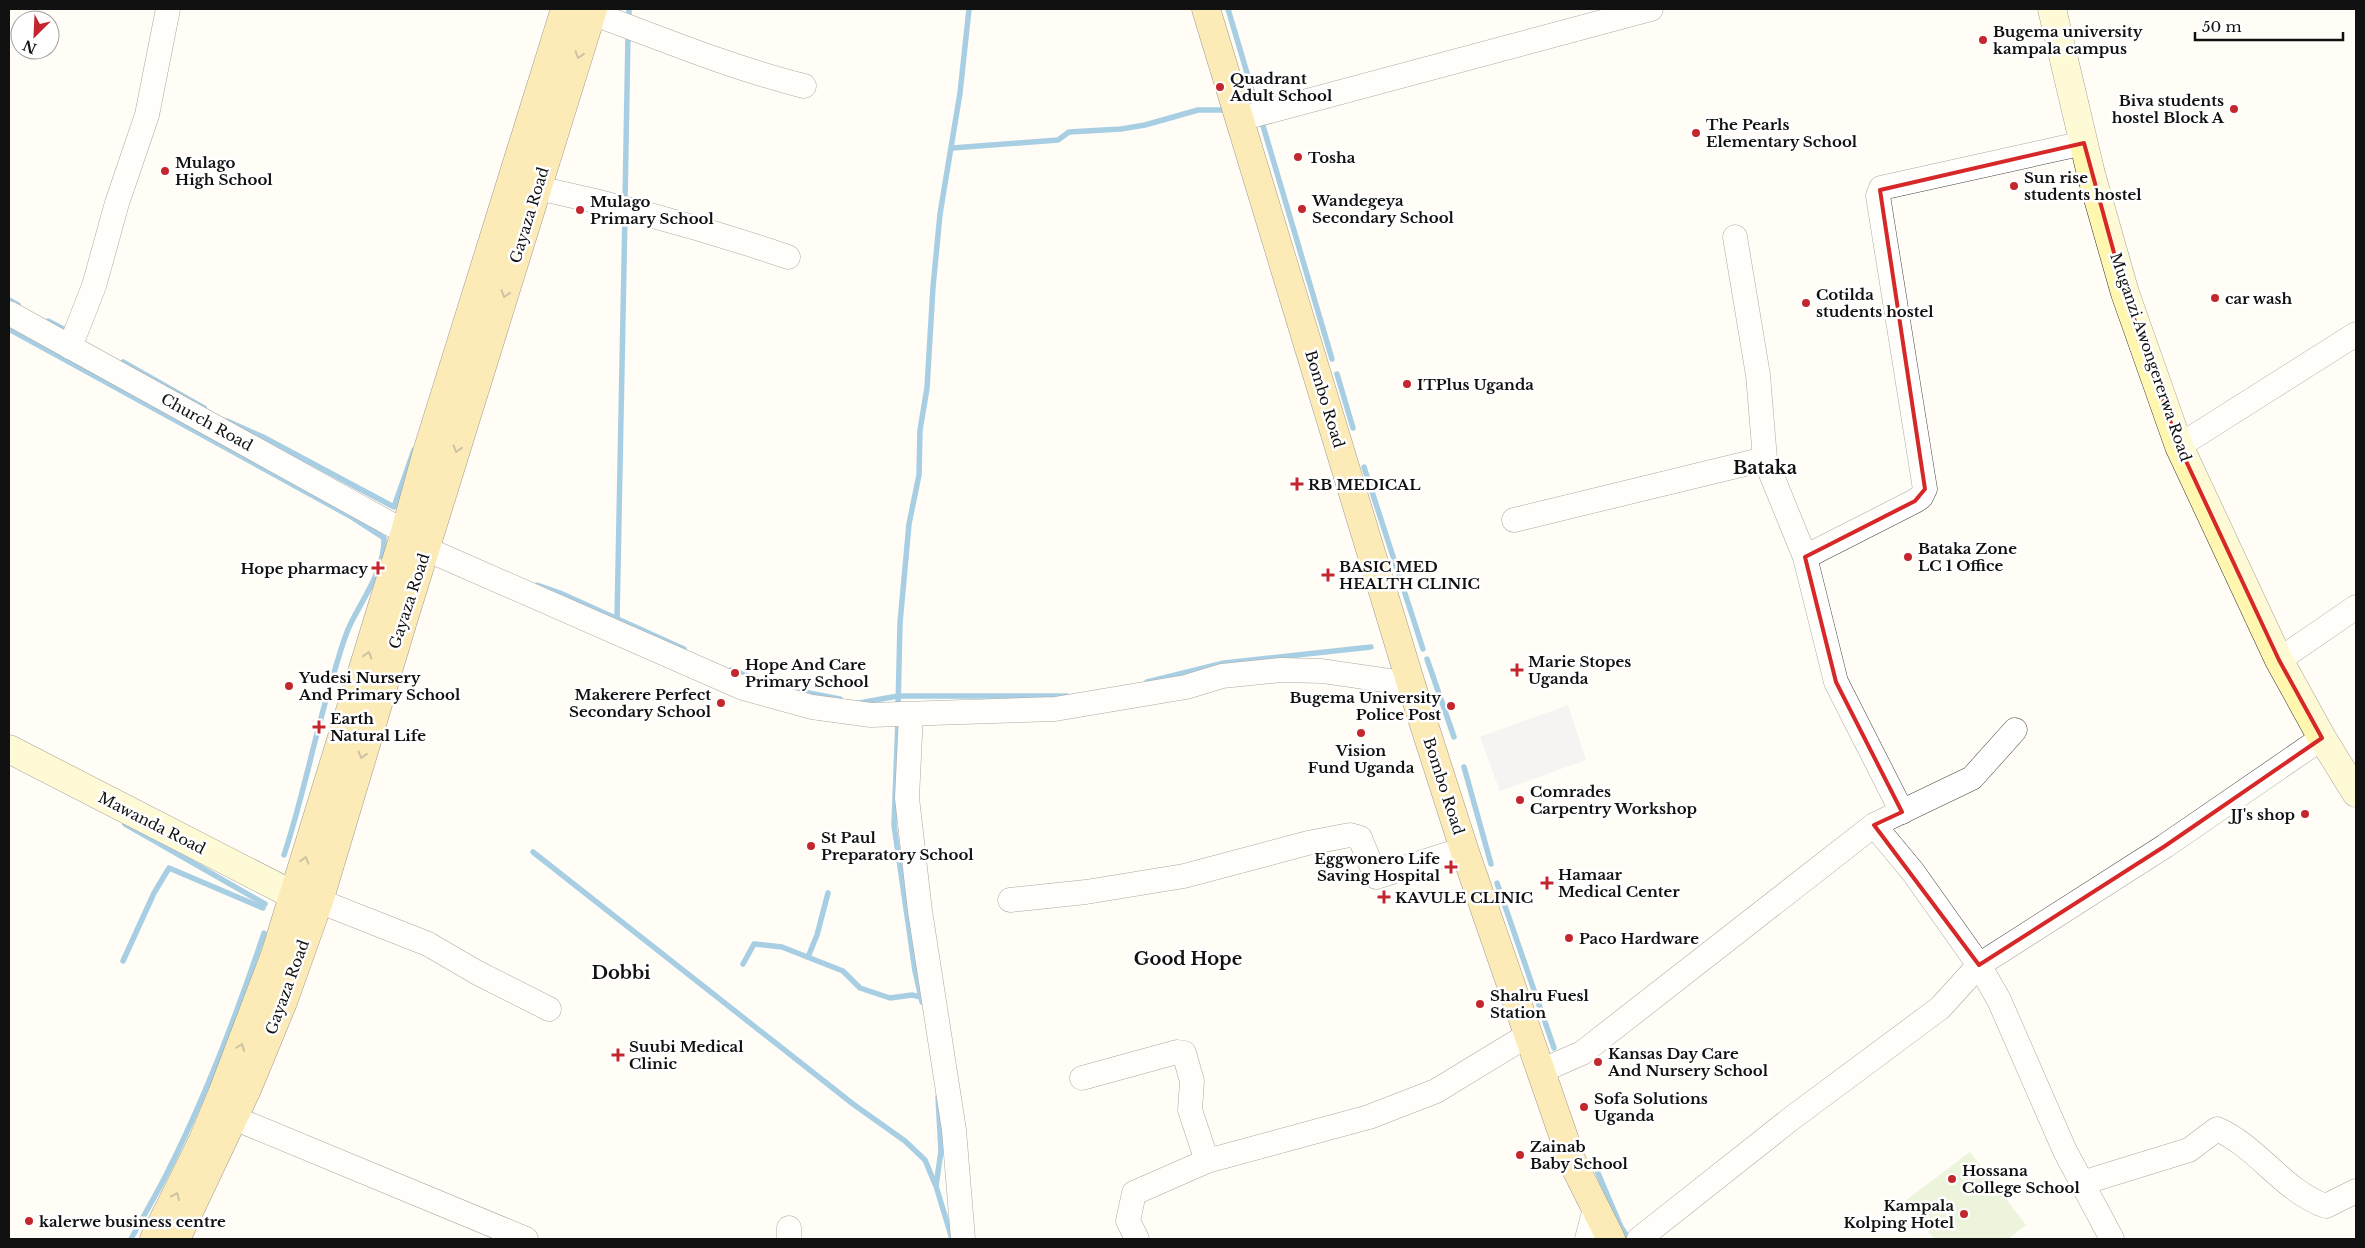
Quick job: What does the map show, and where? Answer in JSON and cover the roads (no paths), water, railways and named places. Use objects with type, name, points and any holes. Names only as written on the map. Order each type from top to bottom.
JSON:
[{"type":"main road","name":"Gayaza Road","points":[[176,1239],[234,1118],[283,1002],[307,898],[427,452],[565,9]]},
{"type":"main road","name":"Bombo Road","points":[[1206,9],[1411,684],[1464,849],[1572,1162],[1610,1239]]},
{"type":"main road","name":"Gayaza Road","points":[[154,1239],[202,1142],[267,979],[307,898],[426,549],[592,11]]},
{"type":"street","points":[[70,347],[94,286],[117,204],[147,115],[168,9]]},
{"type":"street","points":[[1240,119],[1651,9]]},
{"type":"street","name":"Muganzi Awongererwa Road","points":[[2052,9],[2084,143],[2125,293],[2179,446],[2279,660],[2322,738],[2356,793]]},
{"type":"street","points":[[592,11],[715,58],[804,86]]},
{"type":"street","points":[[1805,557],[1916,501],[1921,497],[1925,489],[1878,196],[1881,188],[2084,143]]},
{"type":"street","points":[[538,188],[583,198],[716,234],[788,257]]},
{"type":"street","points":[[1735,237],[1758,375],[1765,458],[1805,557],[1836,682],[1902,812]]},
{"type":"street","name":"Church Road","points":[[9,313],[405,532]]},
{"type":"street","points":[[2179,446],[2356,334]]},
{"type":"street","points":[[1514,520],[1765,458]]},
{"type":"street","points":[[426,549],[743,688],[812,706],[871,716],[1055,710],[1186,687],[1222,676],[1273,671],[1322,671],[1411,684]]},
{"type":"street","points":[[2279,660],[2356,607]]},
{"type":"street","points":[[898,714],[920,911],[954,1130],[963,1239]]},
{"type":"street","points":[[1541,1070],[1582,1053],[1874,825],[1972,778],[2015,730]]},
{"type":"street","points":[[1639,1239],[1792,1118],[1940,1008],[1979,965],[2165,846],[2322,738]]},
{"type":"street","name":"Mawanda Road","points":[[10,754],[307,898]]},
{"type":"street","points":[[1874,825],[1913,872],[1979,965],[1999,1000],[2065,1151],[2112,1239]]},
{"type":"street","points":[[1010,900],[1086,892],[1184,876],[1308,843],[1350,835],[1360,838],[1376,877],[1464,849]]},
{"type":"street","points":[[307,898],[428,944],[476,972],[550,1009]]},
{"type":"street","points":[[1137,1239],[1128,1221],[1134,1193],[1207,1161],[1369,1117],[1428,1094],[1528,1035]]},
{"type":"street","points":[[1082,1078],[1177,1052],[1184,1053],[1192,1081],[1190,1110],[1207,1161]]},
{"type":"street","points":[[234,1118],[526,1239]]},
{"type":"street","points":[[2082,1183],[2189,1150],[2217,1129],[2233,1136],[2310,1200],[2326,1206],[2356,1191]]},
{"type":"street","points":[[1587,1239],[1595,1208]]},
{"type":"waterway","points":[[629,9],[629,22]]},
{"type":"waterway","points":[[898,709],[900,623],[909,524],[919,475],[920,430],[927,388],[933,287],[940,214],[960,93],[969,9]]},
{"type":"waterway","points":[[1228,9],[1258,110]]},
{"type":"waterway","points":[[625,202],[628,34]]},
{"type":"waterway","points":[[952,148],[1058,140],[1069,132],[1121,129],[1145,125],[1198,110],[1223,110]]},
{"type":"waterway","points":[[1261,119],[1332,359]]},
{"type":"waterway","points":[[617,619],[625,214]]},
{"type":"waterway","points":[[9,300],[18,305]]},
{"type":"waterway","points":[[48,321],[71,333]]},
{"type":"waterway","points":[[9,329],[350,516],[384,538],[381,561],[377,572],[342,645],[284,855]]},
{"type":"waterway","points":[[123,362],[204,408]]},
{"type":"waterway","points":[[1337,374],[1353,428]]},
{"type":"waterway","points":[[227,421],[263,437],[394,507],[414,450]]},
{"type":"waterway","points":[[1364,467],[1423,649]]},
{"type":"waterway","points":[[537,585],[560,593],[684,649]]},
{"type":"waterway","points":[[1147,682],[1224,663],[1371,647]]},
{"type":"waterway","points":[[1427,659],[1454,737]]},
{"type":"waterway","points":[[731,670],[772,684]]},
{"type":"waterway","points":[[788,689],[840,699]]},
{"type":"waterway","points":[[859,703],[898,696],[1067,696]]},
{"type":"waterway","points":[[898,719],[894,825],[915,971],[922,1002]]},
{"type":"waterway","points":[[1464,767],[1491,864]]},
{"type":"waterway","points":[[125,824],[265,904]]},
{"type":"waterway","points":[[533,852],[853,1104],[905,1141],[925,1160],[935,1184]]},
{"type":"waterway","points":[[123,961],[154,893],[169,868],[263,908]]},
{"type":"waterway","points":[[1497,883],[1554,1048]]},
{"type":"waterway","points":[[808,957],[817,935],[828,893]]},
{"type":"waterway","points":[[131,1239],[163,1181],[208,1085],[264,933]]},
{"type":"waterway","points":[[743,964],[754,944],[782,947],[843,971],[860,988],[890,998],[912,995],[921,997]]},
{"type":"waterway","points":[[938,1097],[941,1151],[936,1186],[952,1239]]},
{"type":"waterway","points":[[1592,1159],[1621,1227],[1629,1239]]},
{"type":"place","name":"Bugema university kampala campus","points":[[1983,40]]},
{"type":"place","name":"Quadrant Adult School","points":[[1220,87]]},
{"type":"place","name":"Biva students hostel Block A","points":[[2234,109]]},
{"type":"place","name":"The Pearls Elementary School","points":[[1696,133]]},
{"type":"place","name":"Tosha","points":[[1298,157]]},
{"type":"place","name":"Mulago High School","points":[[165,171]]},
{"type":"place","name":"Sun rise students hostel","points":[[2014,186]]},
{"type":"place","name":"Wandegeya Secondary School","points":[[1302,209]]},
{"type":"place","name":"Mulago Primary School","points":[[580,210]]},
{"type":"place","name":"car wash","points":[[2215,298]]},
{"type":"place","name":"Cotilda students hostel","points":[[1806,303]]},
{"type":"place","name":"ITPlus Uganda","points":[[1407,384]]},
{"type":"place","name":"RB MEDICAL","points":[[1297,484]]},
{"type":"place","name":"Bataka Zone LC 1 Office","points":[[1908,557]]},
{"type":"place","name":"Hope pharmacy","points":[[378,568]]},
{"type":"place","name":"BASIC MED HEALTH CLINIC","points":[[1328,575]]},
{"type":"place","name":"Marie Stopes Uganda","points":[[1517,670]]},
{"type":"place","name":"Hope And Care Primary School","points":[[735,673]]},
{"type":"place","name":"Yudesi Nursery And Primary School","points":[[289,686]]},
{"type":"place","name":"Makerere Perfect Secondary School","points":[[721,703]]},
{"type":"place","name":"Bugema University Police Post","points":[[1451,706]]},
{"type":"place","name":"Earth Natural Life","points":[[319,727]]},
{"type":"place","name":"Vision Fund Uganda","points":[[1361,733]]},
{"type":"place","name":"Comrades Carpentry Workshop","points":[[1520,800]]},
{"type":"place","name":"JJ's shop","points":[[2305,814]]},
{"type":"place","name":"St Paul Preparatory School","points":[[811,846]]},
{"type":"place","name":"Eggwonero Life Saving Hospital","points":[[1451,867]]},
{"type":"place","name":"Hamaar Medical Center","points":[[1547,883]]},
{"type":"place","name":"KAVULE CLINIC","points":[[1384,897]]},
{"type":"place","name":"Paco Hardware","points":[[1569,938]]},
{"type":"place","name":"Shalru Fuesl Station","points":[[1480,1004]]},
{"type":"place","name":"Suubi Medical Clinic","points":[[618,1055]]},
{"type":"place","name":"Kansas Day Care And Nursery School","points":[[1598,1062]]},
{"type":"place","name":"Sofa Solutions Uganda","points":[[1584,1107]]},
{"type":"place","name":"Zainab Baby School","points":[[1520,1155]]},
{"type":"place","name":"Hossana College School","points":[[1952,1179]]},
{"type":"place","name":"Kampala Kolping Hotel","points":[[1964,1214]]},
{"type":"place","name":"kalerwe business centre","points":[[29,1221]]},
{"type":"district","name":"Bataka","points":[[1765,468]]},
{"type":"district","name":"Good Hope","points":[[1188,959]]},
{"type":"district","name":"Dobbi","points":[[621,973]]}]
